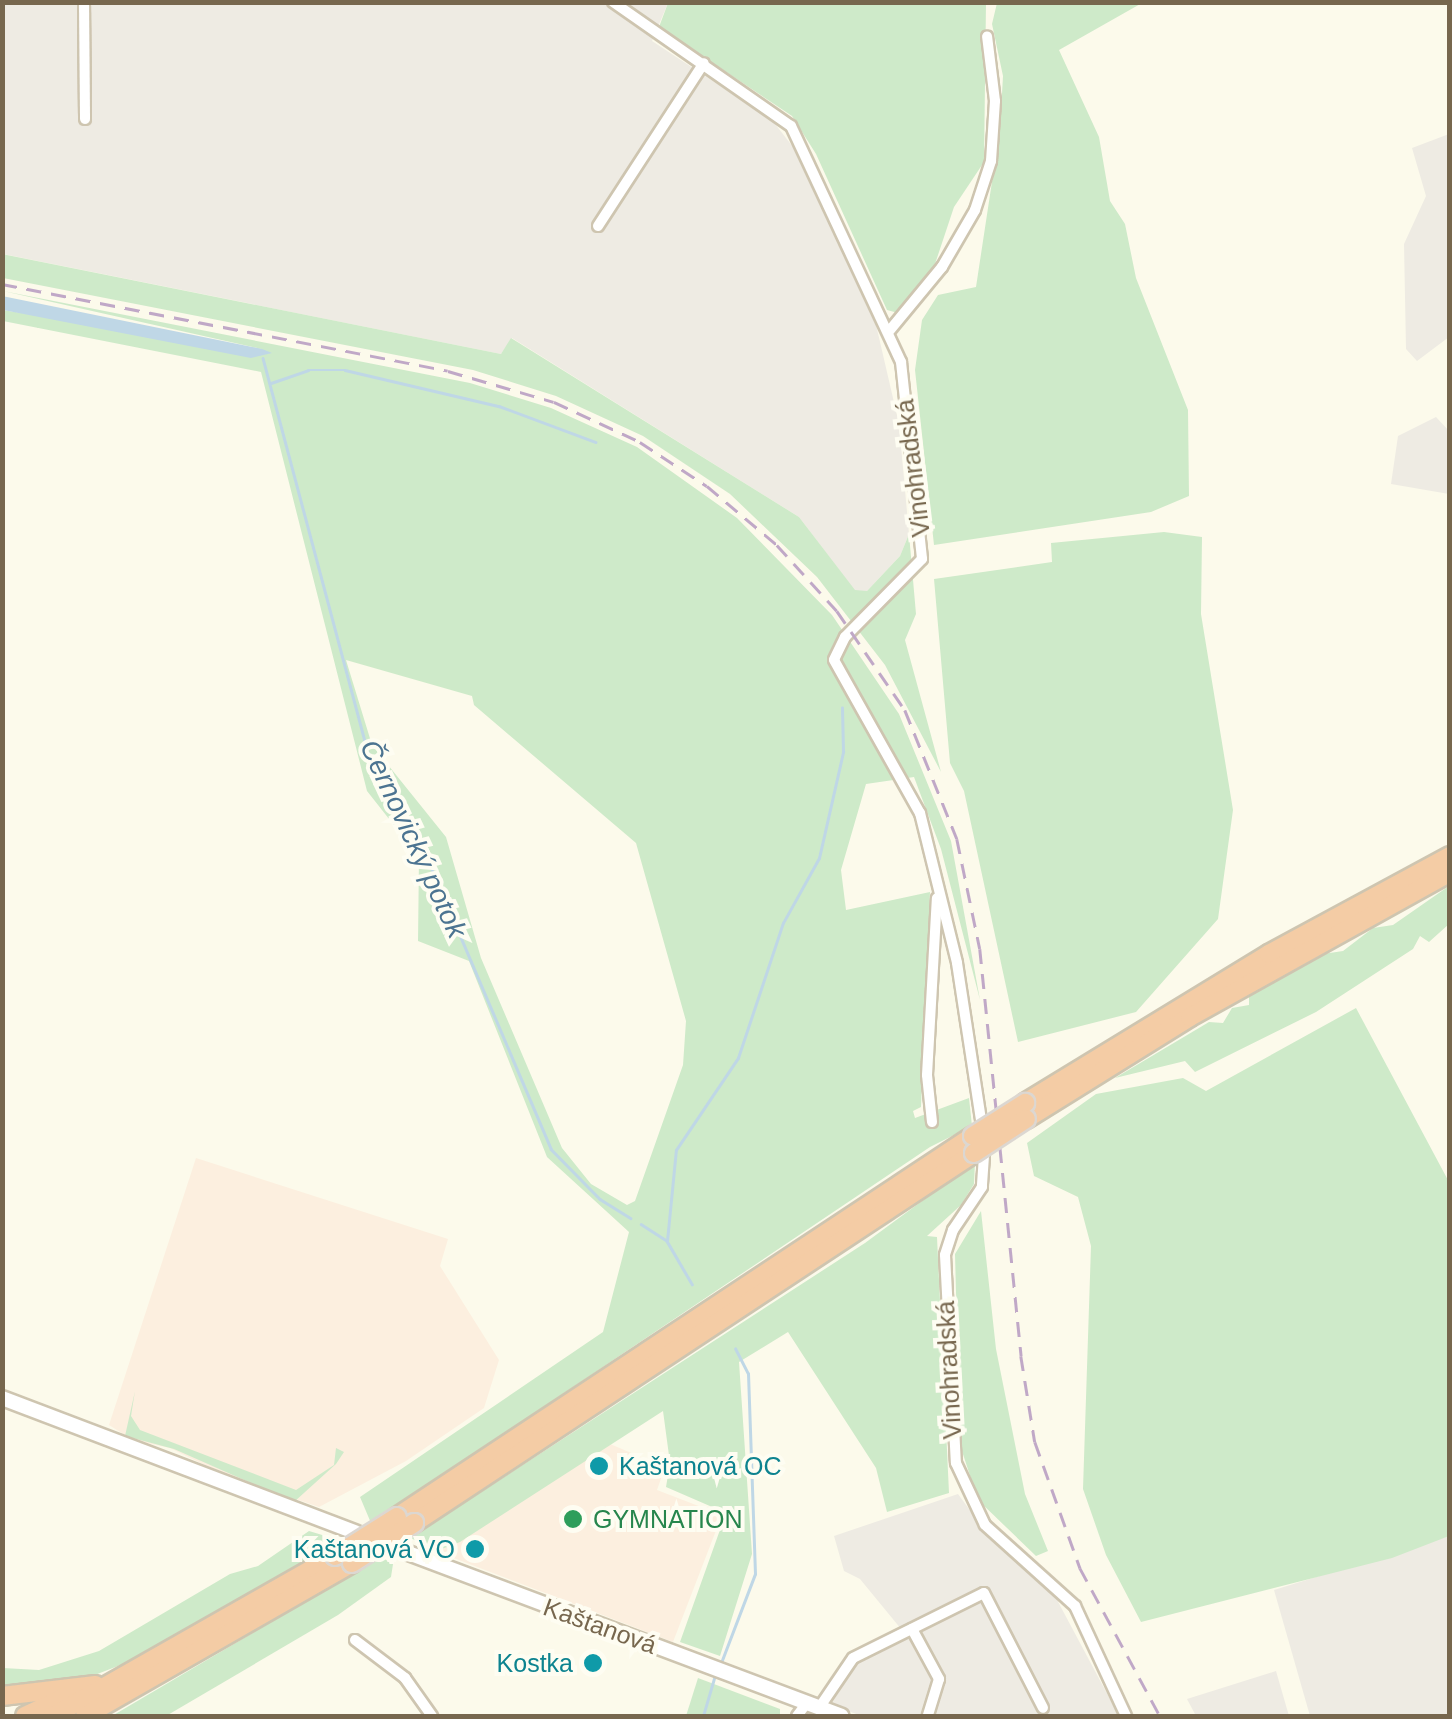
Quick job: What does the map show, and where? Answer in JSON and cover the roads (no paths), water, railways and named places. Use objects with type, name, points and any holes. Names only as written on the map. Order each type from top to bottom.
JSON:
[{"type":"highway","points":[[85,1716],[344,1560],[978,1141],[1270,954],[1450,856]]},
{"type":"highway","points":[[1026,1111],[1450,872]]},
{"type":"highway","points":[[53,1716],[344,1560]]},
{"type":"highway","points":[[25,1716],[95,1684],[148,1666]]},
{"type":"highway","points":[[2,1696],[95,1684]]},
{"type":"main road","points":[[2,1398],[172,1463],[229,1490],[253,1494],[354,1532]]},
{"type":"main road","name":"Kaštanová","points":[[395,1548],[718,1670],[807,1709],[841,1716]]},
{"type":"street","points":[[84,2],[85,119]]},
{"type":"street","name":"Vinohradská","points":[[613,2],[791,126],[890,330],[901,362],[922,558],[845,637],[834,660],[913,798],[957,963],[982,1187],[953,1230],[945,1255],[956,1463],[986,1525],[1076,1606],[1126,1716]]},
{"type":"street","points":[[890,330],[942,267],[974,210],[991,162],[995,101],[987,36]]},
{"type":"street","points":[[598,226],[704,62]]},
{"type":"street","name":"Vinohradská","points":[[932,1122],[927,1075],[938,882]]},
{"type":"street","points":[[934,962],[957,963]]},
{"type":"street","points":[[807,1709],[853,1658],[984,1593],[1043,1708]]},
{"type":"street","points":[[912,1628],[938,1679],[928,1716]]},
{"type":"street","points":[[355,1640],[405,1678],[432,1716]]},
{"type":"water","points":[[2,296],[272,353],[251,358],[3,310]]},
{"type":"waterway","name":"Černovický potok","points":[[263,358],[367,750],[384,783]]},
{"type":"waterway","points":[[271,383],[308,370],[345,370],[499,406],[596,442]]},
{"type":"waterway","points":[[667,1241],[676,1150],[738,1058],[783,923],[819,858],[843,752],[842,708]]},
{"type":"waterway","name":"Černovický potok","points":[[428,860],[551,1149],[600,1199],[630,1218]]},
{"type":"waterway","name":"Černovický potok","points":[[641,1224],[667,1241],[692,1284]]},
{"type":"waterway","name":"Černovický potok","points":[[721,1663],[755,1574],[748,1374],[735,1349]]},
{"type":"waterway","name":"Černovický potok","points":[[703,1716],[715,1675]]},
{"type":"railway","points":[[2,284],[448,371],[554,402],[640,442],[707,486],[777,545],[837,611],[905,710],[957,839],[980,949],[1021,1356],[1035,1442],[1080,1568],[1160,1716]]},
{"type":"place","name":"Kaštanová OC","points":[[599,1466]]},
{"type":"place","name":"GYMNATION","points":[[573,1519]]},
{"type":"place","name":"Kaštanová VO","points":[[475,1549]]},
{"type":"place","name":"Kostka","points":[[593,1663]]}]
